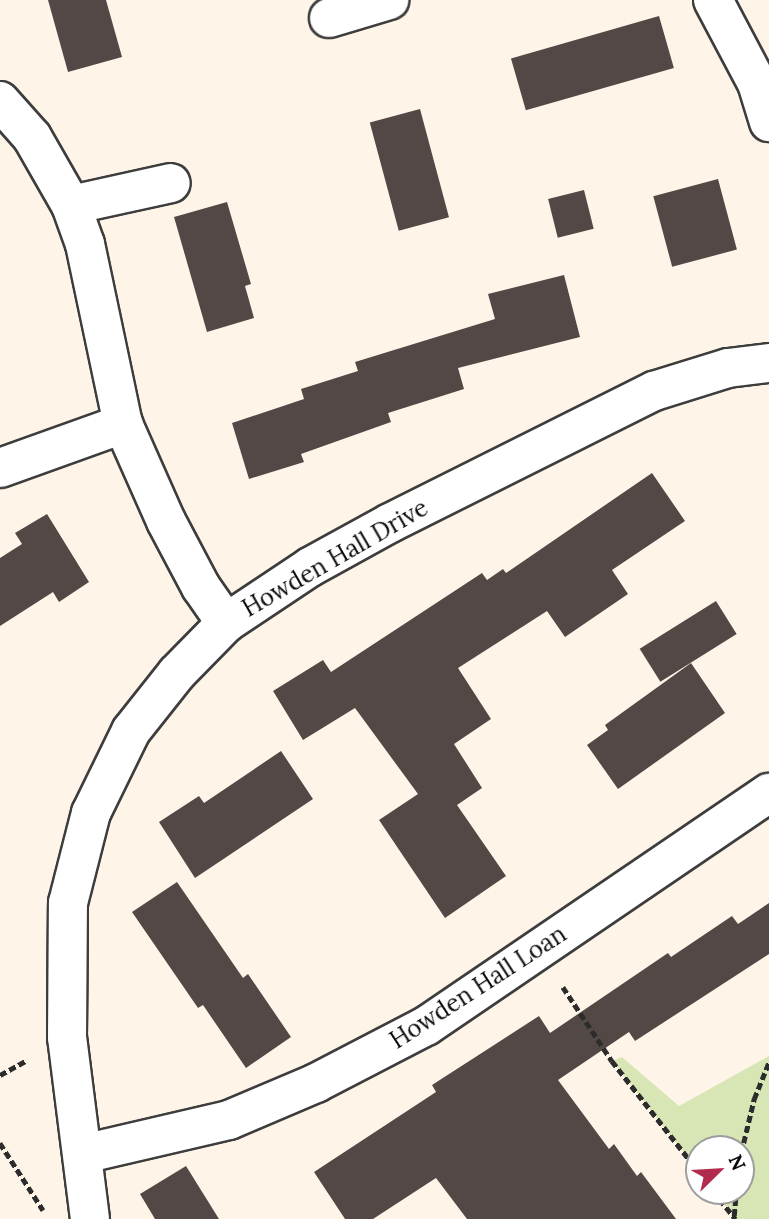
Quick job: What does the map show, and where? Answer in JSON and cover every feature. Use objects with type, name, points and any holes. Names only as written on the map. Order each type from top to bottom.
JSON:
[{"type":"street","points":[[329,18],[388,0]]},
{"type":"street","points":[[713,0],[757,83],[769,122]]},
{"type":"street","points":[[0,101],[33,137],[71,205],[88,256],[123,424],[166,521],[201,587],[226,623]]},
{"type":"street","points":[[71,205],[171,183]]},
{"type":"street","name":"Howden Hall Drive","points":[[90,1219],[67,1038],[68,903],[80,842],[131,731],[177,673],[226,623],[321,561],[592,418],[667,387],[728,368],[769,363]]},
{"type":"street","points":[[0,468],[123,424]]},
{"type":"street","name":"Howden Hall Loan","points":[[83,1154],[229,1120],[316,1083],[426,1026],[769,793]]},
{"type":"path","points":[[538,948],[612,1061],[685,1154]]},
{"type":"path","points":[[745,1135],[754,1099],[769,1062]]},
{"type":"path","points":[[0,1143],[47,1214]]},
{"type":"green space","points":[[769,1056],[769,1219],[736,1219],[724,1205],[755,1205],[755,1135],[685,1135],[685,1154],[612,1061],[622,1057],[679,1106]]},
{"type":"building","points":[[48,0],[106,0],[122,57],[68,72]]},
{"type":"building","points":[[659,16],[674,68],[526,110],[511,58]]},
{"type":"building","points":[[420,109],[449,217],[399,231],[370,122]]},
{"type":"building","points":[[718,179],[737,250],[672,267],[653,196]]},
{"type":"building","points":[[584,190],[594,229],[558,238],[548,199]]},
{"type":"building","points":[[227,202],[251,284],[245,286],[254,318],[207,332],[174,217]]},
{"type":"building","points":[[564,275],[580,337],[458,368],[464,389],[388,413],[391,422],[301,454],[304,462],[249,479],[232,423],[304,399],[301,389],[358,371],[355,362],[495,319],[488,294]]},
{"type":"building","points":[[652,473],[685,521],[612,570],[628,594],[565,637],[547,611],[458,668],[491,719],[454,744],[482,788],[457,805],[506,876],[445,918],[379,820],[418,794],[355,708],[303,740],[273,691],[323,660],[331,672],[482,573],[487,580],[503,569],[506,573]]},
{"type":"building","points":[[47,514],[89,582],[59,602],[53,592],[0,626],[0,558],[22,544],[15,533]]},
{"type":"building","points":[[716,601],[737,634],[660,682],[640,649]]},
{"type":"building","points":[[691,663],[725,713],[618,789],[587,745],[608,730],[605,725]]},
{"type":"building","points":[[281,751],[313,799],[195,878],[159,822],[199,796],[204,803]]},
{"type":"building","points":[[177,882],[243,978],[248,974],[291,1037],[246,1068],[203,1005],[198,1008],[132,912]]},
{"type":"building","points":[[769,903],[769,954],[635,1041],[629,1032],[558,1080],[609,1149],[614,1144],[637,1176],[641,1172],[676,1219],[467,1219],[436,1178],[373,1219],[345,1219],[314,1172],[436,1092],[432,1085],[539,1016],[550,1033],[668,953],[671,957],[732,916],[738,924]]},
{"type":"building","points":[[186,1166],[219,1219],[155,1219],[140,1194]]}]
